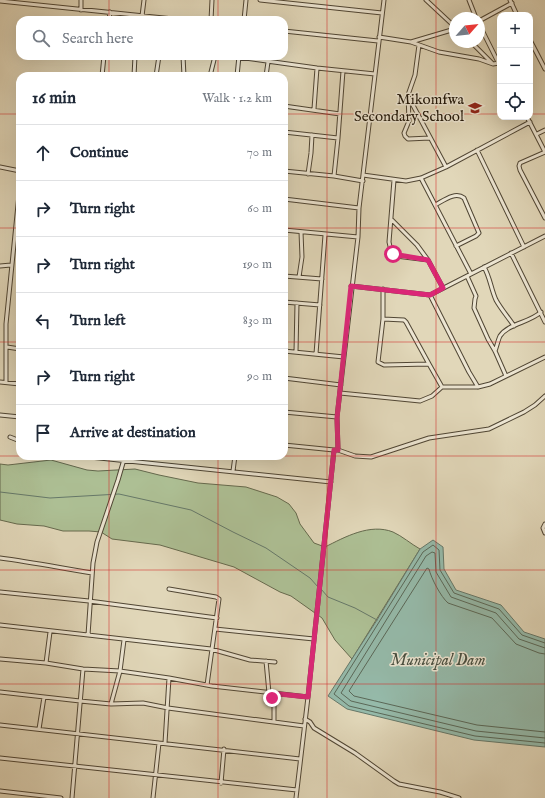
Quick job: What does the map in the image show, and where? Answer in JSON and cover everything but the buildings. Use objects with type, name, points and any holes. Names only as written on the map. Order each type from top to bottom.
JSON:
[{"type":"street","points":[[81,0],[81,10]]},
{"type":"street","points":[[0,1],[142,16],[144,0]]},
{"type":"street","points":[[211,16],[212,0]]},
{"type":"street","points":[[244,16],[246,0]]},
{"type":"street","points":[[260,0],[382,13]]},
{"type":"street","points":[[296,798],[331,482],[336,450],[337,418],[351,286],[358,237],[359,208],[384,0]]},
{"type":"street","points":[[426,0],[449,22]]},
{"type":"street","points":[[468,0],[473,12]]},
{"type":"street","points":[[485,17],[511,2],[516,12]]},
{"type":"street","points":[[110,12],[110,16]]},
{"type":"street","points":[[411,42],[449,30]]},
{"type":"street","points":[[288,31],[378,41]]},
{"type":"street","points":[[485,36],[497,60]]},
{"type":"street","points":[[379,37],[411,42],[439,52],[479,59],[497,64]]},
{"type":"street","points":[[419,45],[415,75],[408,95],[409,121],[404,133],[408,139],[430,138]]},
{"type":"street","points":[[533,46],[545,69]]},
{"type":"street","points":[[476,48],[493,64]]},
{"type":"street","points":[[102,72],[104,60]]},
{"type":"street","points":[[134,72],[135,60]]},
{"type":"street","points":[[157,72],[158,60]]},
{"type":"street","points":[[183,60],[184,72]]},
{"type":"street","points":[[211,72],[214,60]]},
{"type":"street","points":[[237,72],[239,60]]},
{"type":"street","points":[[256,60],[375,74]]},
{"type":"street","points":[[267,72],[268,62]]},
{"type":"street","points":[[314,109],[317,68]]},
{"type":"street","points":[[334,176],[343,71]]},
{"type":"street","points":[[408,95],[446,167]]},
{"type":"street","points":[[288,106],[340,114]]},
{"type":"street","points":[[363,176],[406,181],[421,178],[446,167],[530,122],[545,152],[520,163],[519,166],[545,218]]},
{"type":"street","points":[[537,134],[545,130]]},
{"type":"street","points":[[288,132],[338,138]]},
{"type":"street","points":[[308,174],[312,135]]},
{"type":"street","points":[[477,150],[524,247]]},
{"type":"street","points":[[0,167],[16,170]]},
{"type":"street","points":[[288,172],[334,176],[363,181]]},
{"type":"street","points":[[421,178],[456,246],[469,275],[476,296],[474,300],[474,308],[506,376]]},
{"type":"street","points":[[394,180],[392,220],[389,242],[391,251],[393,254],[428,260]]},
{"type":"street","points":[[435,205],[454,195],[459,195],[464,198],[479,233],[456,246]]},
{"type":"street","points":[[288,200],[359,208]]},
{"type":"street","points":[[392,220],[417,245],[428,260],[443,288]]},
{"type":"street","points":[[6,382],[6,331],[16,221]]},
{"type":"street","points":[[288,230],[358,237]]},
{"type":"street","points":[[299,277],[302,257],[301,232]]},
{"type":"street","points":[[316,354],[325,235]]},
{"type":"street","points":[[351,286],[430,295],[545,236]]},
{"type":"street","points":[[511,253],[545,322]]},
{"type":"street","points":[[0,266],[11,265]]},
{"type":"street","points":[[484,267],[488,274],[490,285],[497,301],[514,326]]},
{"type":"street","points":[[288,276],[322,279]]},
{"type":"street","points":[[383,289],[383,319],[378,360],[379,363],[384,365],[429,364]]},
{"type":"street","points":[[430,295],[478,387]]},
{"type":"street","points":[[288,302],[320,305]]},
{"type":"street","points":[[296,352],[297,303]]},
{"type":"street","points":[[495,351],[500,337],[505,332],[514,326],[531,320],[540,312]]},
{"type":"street","points":[[383,319],[404,320],[406,322],[442,387]]},
{"type":"street","points":[[7,347],[16,348]]},
{"type":"street","points":[[288,351],[344,357]]},
{"type":"street","points":[[340,392],[420,401],[432,396],[442,387],[478,387],[490,384],[545,357]]},
{"type":"street","points":[[288,378],[341,385]]},
{"type":"street","points":[[0,382],[16,383]]},
{"type":"street","points":[[288,445],[336,450],[355,456],[371,457],[429,438],[489,429],[524,412],[545,396]]},
{"type":"street","points":[[288,412],[337,418]]},
{"type":"street","points":[[0,415],[16,417]]},
{"type":"street","points":[[10,437],[16,439]]},
{"type":"street","points":[[88,635],[89,601],[97,542],[124,460]]},
{"type":"street","points":[[137,460],[173,466],[331,482]]},
{"type":"street","points":[[233,471],[234,460]]},
{"type":"street","points":[[545,524],[543,528],[545,533]]},
{"type":"street","points":[[0,558],[28,561],[58,568],[92,572]]},
{"type":"street","points":[[169,589],[218,598],[219,600],[206,685]]},
{"type":"street","points":[[0,592],[89,601],[217,618]]},
{"type":"street","points":[[0,626],[211,649],[250,660],[275,662]]},
{"type":"street","points":[[215,629],[314,639]]},
{"type":"street","points":[[46,663],[50,632]]},
{"type":"street","points":[[111,704],[120,672],[124,640]]},
{"type":"street","points":[[0,659],[46,663],[83,670],[120,672],[169,678],[206,685],[308,697]]},
{"type":"street","points":[[266,661],[269,693],[274,705],[274,722]]},
{"type":"street","points":[[72,798],[83,670]]},
{"type":"street","points":[[165,743],[169,678]]},
{"type":"street","points":[[0,692],[111,704],[142,703],[168,708],[304,726]]},
{"type":"street","points":[[40,729],[44,697]]},
{"type":"street","points":[[305,719],[310,722],[314,728],[355,753],[399,784],[440,792],[459,798]]},
{"type":"street","points":[[0,725],[224,749],[300,759]]},
{"type":"street","points":[[153,798],[159,743]]},
{"type":"street","points":[[221,783],[224,749]]},
{"type":"street","points":[[0,758],[297,790]]},
{"type":"street","points":[[0,791],[61,798]]},
{"type":"shaded area","points":[[51,460],[87,470],[98,471],[135,469],[198,483],[246,487],[277,497],[289,504],[296,513],[300,524],[314,543],[325,547],[349,535],[375,529],[393,532],[420,549],[352,659],[335,640],[322,618],[291,596],[280,592],[234,567],[160,545],[112,539],[101,532],[63,531],[44,526],[17,524],[0,520],[0,464],[8,465]]},
{"type":"water","name":"Municipal Dam","points":[[433,540],[443,547],[444,569],[456,590],[501,605],[524,632],[545,639],[545,747],[474,740],[347,709],[328,696],[377,620],[420,549]]},
{"type":"waterway","points":[[0,492],[50,498],[119,494],[191,510],[266,548],[310,578],[318,587]]},
{"type":"waterway","points":[[321,589],[328,597],[355,608],[377,620]]},
{"type":"place","name":"Mikomfwa Secondary School","points":[[475,108]]},
{"type":"route","points":[[272,698],[269,693],[308,697],[334,450],[338,450],[337,418],[351,286],[430,295],[443,288],[428,260],[396,256],[393,254]]}]
